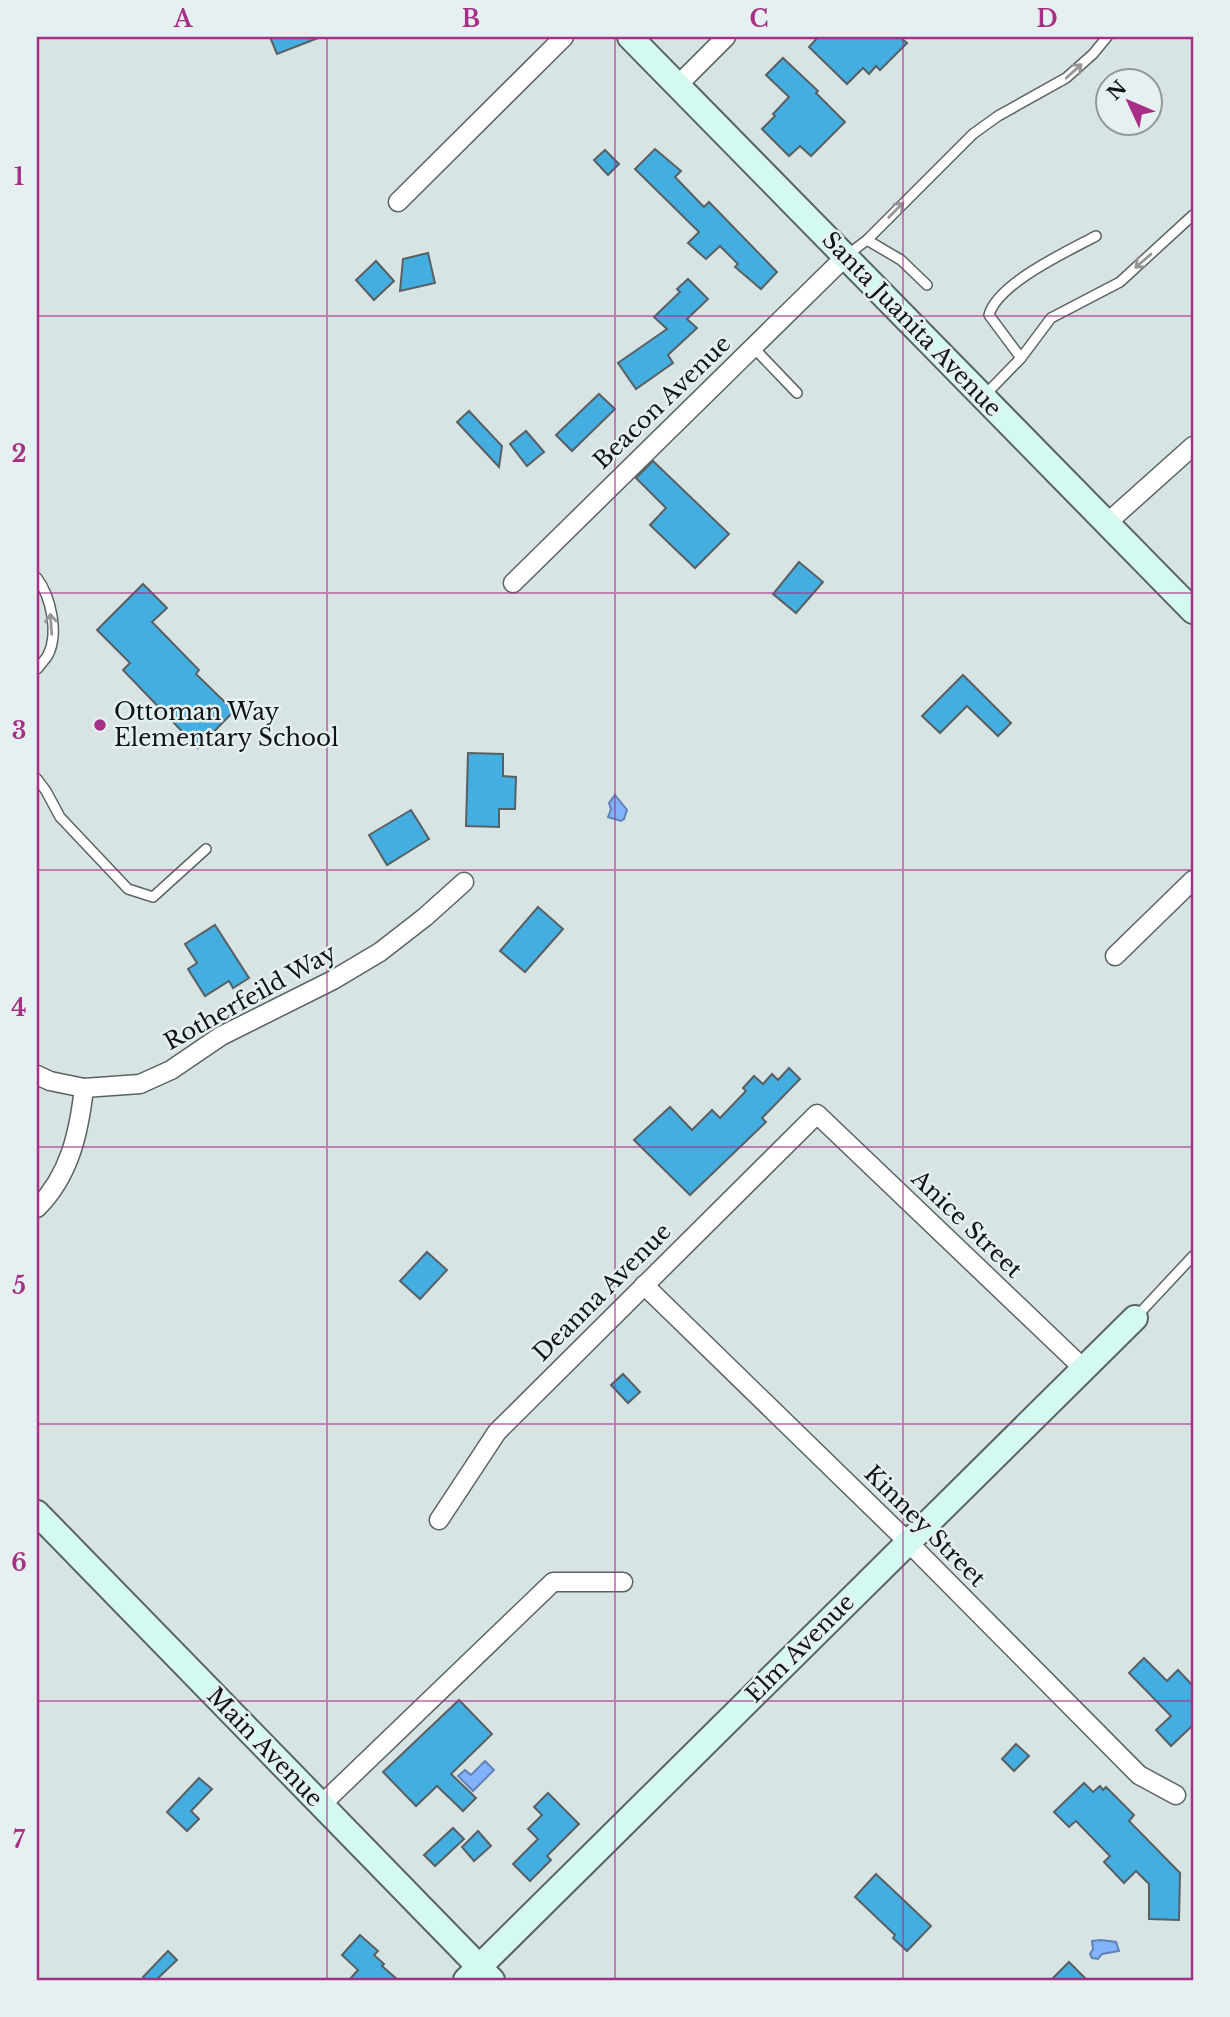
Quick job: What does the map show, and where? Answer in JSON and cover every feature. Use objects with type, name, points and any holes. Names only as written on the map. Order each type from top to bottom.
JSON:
[{"type":"street","points":[[398,202],[564,37]]},
{"type":"street","name":"Santa Juanita Avenue","points":[[630,37],[1193,611]]},
{"type":"street","points":[[678,85],[726,37]]},
{"type":"street","name":"Beacon Avenue","points":[[513,583],[846,256]]},
{"type":"street","points":[[1107,523],[1193,446]]},
{"type":"street","points":[[1115,956],[1193,880]]},
{"type":"street","name":"Rotherfeild Way","points":[[37,1074],[51,1081],[84,1088],[140,1084],[171,1070],[221,1037],[333,980],[380,952],[464,882]]},
{"type":"street","points":[[37,1208],[57,1182],[72,1152],[80,1121],[84,1088]]},
{"type":"street","name":"Deanna Avenue","points":[[439,1520],[497,1432],[817,1114]]},
{"type":"street","name":"Anice Street","points":[[817,1114],[1084,1369]]},
{"type":"street","name":"Kinney Street","points":[[644,1285],[907,1541],[1139,1775],[1176,1795]]},
{"type":"street","name":"Elm Avenue","points":[[479,1976],[907,1541],[1135,1318]]},
{"type":"street","name":"Main Avenue","points":[[37,1513],[321,1805],[479,1976]]},
{"type":"street","points":[[321,1805],[553,1582],[623,1582]]},
{"type":"lane","points":[[846,256],[867,240],[973,134],[998,116],[1066,78],[1093,54],[1107,37]]},
{"type":"lane","points":[[983,397],[1021,358],[1051,318],[1120,282],[1193,215]]},
{"type":"lane","points":[[1021,358],[993,323],[989,315],[992,306],[1013,285],[1041,265],[1096,236]]},
{"type":"lane","points":[[867,240],[901,260],[928,285]]},
{"type":"lane","points":[[753,347],[797,393]]},
{"type":"lane","points":[[37,578],[42,585],[54,625],[48,655],[37,669]]},
{"type":"lane","points":[[37,779],[47,791],[60,817],[128,889],[153,897],[206,849]]},
{"type":"lane","points":[[1135,1318],[1193,1256]]},
{"type":"water","points":[[615,795],[627,810],[621,821],[608,817],[611,809],[609,803]]},
{"type":"water","points":[[485,1761],[494,1770],[473,1791],[458,1776],[465,1770],[471,1775]]},
{"type":"water","points":[[1092,1941],[1116,1942],[1119,1951],[1102,1954],[1098,1959],[1092,1958]]},
{"type":"building","points":[[270,37],[318,37],[318,38],[277,54]]},
{"type":"building","points":[[818,37],[900,37],[907,43],[880,70],[876,66],[869,74],[863,68],[847,84],[809,47]]},
{"type":"building","points":[[783,58],[818,91],[816,93],[845,122],[811,156],[800,146],[789,156],[762,129],[789,97],[766,75]]},
{"type":"building","points":[[655,149],[681,171],[675,177],[704,207],[709,202],[777,272],[761,289],[735,267],[738,264],[720,246],[706,259],[688,243],[699,232],[635,169]]},
{"type":"building","points":[[605,150],[619,164],[608,175],[594,160]]},
{"type":"building","points":[[428,253],[435,283],[400,291],[403,259]]},
{"type":"building","points":[[376,261],[394,281],[374,300],[356,280]]},
{"type":"building","points":[[688,279],[708,299],[687,319],[697,328],[668,355],[673,363],[636,389],[618,363],[667,329],[654,317],[680,292],[677,289]]},
{"type":"building","points":[[599,394],[615,409],[572,451],[556,435]]},
{"type":"building","points":[[469,411],[502,446],[499,467],[457,422]]},
{"type":"building","points":[[526,431],[544,452],[527,466],[510,444]]},
{"type":"building","points":[[653,461],[729,534],[695,568],[650,525],[666,508],[636,478]]},
{"type":"building","points":[[799,562],[823,582],[796,613],[773,594]]},
{"type":"building","points":[[143,584],[167,608],[152,622],[199,670],[196,674],[234,711],[198,748],[123,670],[130,663],[97,630]]},
{"type":"building","points":[[963,675],[1011,723],[998,736],[967,706],[940,733],[922,716]]},
{"type":"building","points":[[468,753],[503,754],[503,776],[516,777],[515,809],[499,809],[499,827],[466,826]]},
{"type":"building","points":[[411,810],[429,839],[387,865],[369,835]]},
{"type":"building","points":[[538,907],[563,929],[525,972],[500,951]]},
{"type":"building","points":[[215,925],[249,978],[233,988],[229,981],[205,996],[188,969],[197,963],[185,944]]},
{"type":"building","points":[[789,1068],[800,1079],[762,1118],[766,1122],[690,1195],[634,1140],[670,1107],[692,1130],[712,1110],[720,1118],[746,1091],[743,1088],[754,1076],[763,1084],[772,1074],[778,1080]]},
{"type":"building","points":[[427,1252],[447,1270],[420,1299],[400,1281]]},
{"type":"building","points":[[623,1374],[640,1392],[628,1403],[611,1385]]},
{"type":"building","points":[[1144,1658],[1167,1681],[1178,1670],[1193,1686],[1193,1725],[1171,1746],[1156,1730],[1171,1716],[1129,1673]]},
{"type":"building","points":[[459,1700],[492,1734],[451,1774],[476,1798],[463,1811],[437,1786],[416,1806],[383,1772]]},
{"type":"building","points":[[1016,1744],[1029,1756],[1014,1771],[1002,1759]]},
{"type":"building","points":[[199,1778],[212,1789],[191,1811],[199,1819],[187,1831],[167,1812]]},
{"type":"building","points":[[1084,1783],[1093,1792],[1100,1786],[1103,1790],[1106,1787],[1134,1815],[1129,1821],[1180,1873],[1179,1920],[1149,1919],[1149,1884],[1136,1871],[1124,1883],[1104,1862],[1110,1856],[1076,1821],[1069,1827],[1054,1812]]},
{"type":"building","points":[[548,1793],[579,1824],[547,1856],[551,1860],[530,1881],[513,1864],[538,1839],[528,1829],[542,1815],[534,1807]]},
{"type":"building","points":[[453,1828],[464,1839],[435,1866],[424,1855]]},
{"type":"building","points":[[478,1831],[491,1846],[474,1861],[462,1847]]},
{"type":"building","points":[[876,1874],[931,1926],[907,1951],[893,1938],[895,1935],[855,1897]]},
{"type":"building","points":[[360,1935],[378,1951],[374,1955],[398,1980],[349,1980],[358,1970],[342,1955]]},
{"type":"building","points":[[168,1951],[177,1960],[156,1980],[146,1980],[143,1977]]},
{"type":"building","points":[[1069,1962],[1087,1980],[1051,1980]]},
{"type":"place","name":"Ottoman Way Elementary School","points":[[100,725]]}]
